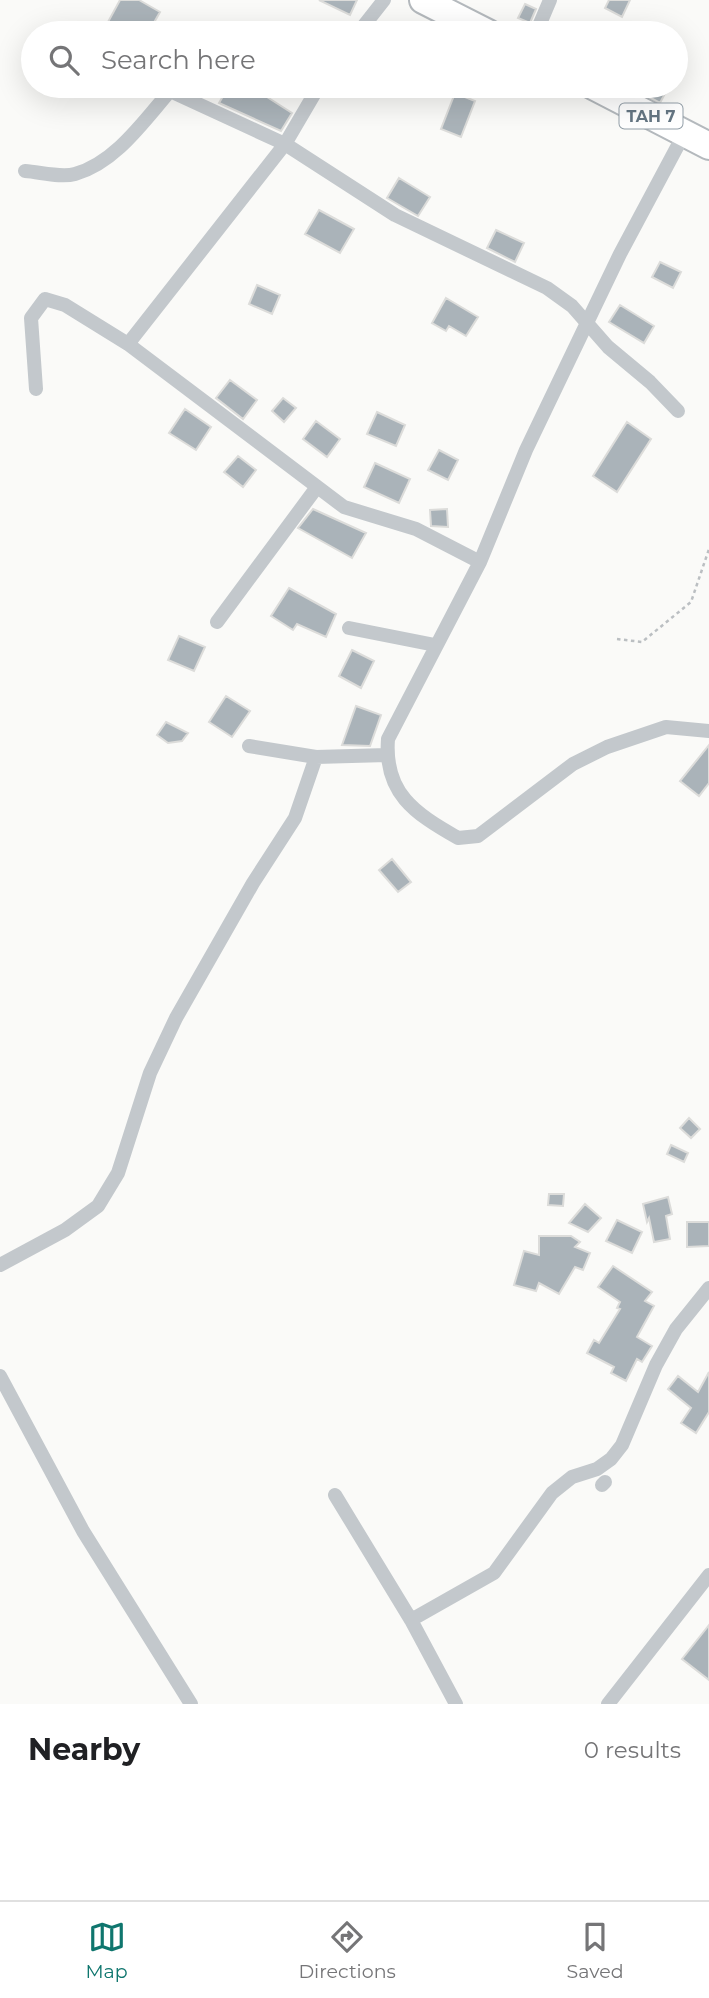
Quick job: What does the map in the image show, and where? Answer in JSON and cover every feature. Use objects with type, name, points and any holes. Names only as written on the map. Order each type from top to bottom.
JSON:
[{"type":"highway","points":[[423,0],[464,21]]},
{"type":"highway","name":"TAH 7","points":[[616,98],[709,146]]},
{"type":"street","points":[[367,21],[384,0]]},
{"type":"street","points":[[541,21],[550,0]]},
{"type":"street","points":[[25,171],[73,176],[95,166],[116,150],[164,98]]},
{"type":"street","points":[[185,98],[285,144],[396,215],[547,288],[572,306],[608,347],[650,382],[678,411]]},
{"type":"street","points":[[128,344],[285,144],[312,98]]},
{"type":"street","points":[[684,134],[586,323],[526,450],[480,562],[388,738],[387,755],[395,789],[414,808],[458,838],[478,836],[573,764],[607,747],[666,727],[709,730]]},
{"type":"street","points":[[36,389],[31,318],[44,299],[65,305],[128,344],[344,507],[416,529],[480,562]]},
{"type":"street","points":[[217,621],[317,487]]},
{"type":"street","points":[[349,628],[435,645]]},
{"type":"street","points":[[249,746],[316,757],[387,755]]},
{"type":"street","points":[[0,1265],[65,1230],[99,1206],[118,1173],[150,1073],[176,1018],[253,883],[295,818],[316,757]]},
{"type":"street","points":[[411,1620],[494,1573],[552,1493],[572,1477],[597,1469],[611,1459],[622,1445],[656,1365],[676,1329],[709,1288]]},
{"type":"street","points":[[0,1376],[83,1531],[191,1704]]},
{"type":"street","points":[[335,1495],[411,1620],[456,1704]]},
{"type":"street","points":[[608,1704],[709,1575]]},
{"type":"path","points":[[617,639],[642,642],[691,602],[709,550]]},
{"type":"building","points":[[120,0],[139,0],[160,12],[155,21],[109,21]]},
{"type":"building","points":[[319,0],[357,0],[350,15]]},
{"type":"building","points":[[609,0],[630,0],[622,17],[605,8]]},
{"type":"building","points":[[525,4],[536,9],[531,21],[518,18]]},
{"type":"building","points":[[222,98],[269,98],[292,113],[281,131],[219,103]]},
{"type":"building","points":[[453,98],[475,101],[461,137],[441,129]]},
{"type":"building","points":[[399,178],[430,197],[418,216],[387,198]]},
{"type":"building","points":[[319,210],[354,229],[340,253],[305,234]]},
{"type":"building","points":[[496,230],[524,243],[515,262],[487,248]]},
{"type":"building","points":[[660,262],[681,272],[673,288],[652,277]]},
{"type":"building","points":[[257,285],[280,295],[272,314],[249,304]]},
{"type":"building","points":[[446,298],[478,317],[466,336],[449,326],[446,331],[432,323]]},
{"type":"building","points":[[620,305],[654,326],[644,343],[609,322]]},
{"type":"building","points":[[230,380],[257,400],[243,419],[216,398]]},
{"type":"building","points":[[283,398],[296,408],[284,422],[272,411]]},
{"type":"building","points":[[185,409],[211,427],[196,450],[169,433]]},
{"type":"building","points":[[377,412],[405,425],[396,446],[367,434]]},
{"type":"building","points":[[316,421],[340,439],[327,457],[303,439]]},
{"type":"building","points":[[627,422],[651,439],[617,492],[593,476]]},
{"type":"building","points":[[439,450],[458,460],[448,480],[428,470]]},
{"type":"building","points":[[238,456],[256,470],[243,487],[224,472]]},
{"type":"building","points":[[375,463],[410,479],[399,503],[364,487]]},
{"type":"building","points":[[313,509],[366,533],[352,558],[298,528]]},
{"type":"building","points":[[447,509],[448,527],[431,526],[430,510]]},
{"type":"building","points":[[289,588],[336,614],[326,637],[297,624],[293,630],[271,616]]},
{"type":"building","points":[[179,636],[205,647],[194,671],[168,660]]},
{"type":"building","points":[[352,650],[374,661],[361,688],[339,676]]},
{"type":"building","points":[[226,696],[250,711],[232,737],[209,722]]},
{"type":"building","points":[[356,706],[381,715],[370,746],[342,745]]},
{"type":"building","points":[[166,722],[188,733],[182,741],[168,743],[157,735]]},
{"type":"building","points":[[709,745],[709,783],[699,796],[680,781]]},
{"type":"building","points":[[392,859],[411,882],[398,892],[379,870]]},
{"type":"building","points":[[689,1118],[700,1129],[691,1138],[680,1128]]},
{"type":"building","points":[[671,1145],[688,1153],[684,1162],[667,1154]]},
{"type":"building","points":[[549,1194],[564,1194],[563,1206],[548,1205]]},
{"type":"building","points":[[668,1197],[672,1214],[666,1216],[670,1239],[654,1242],[643,1204]]},
{"type":"building","points":[[585,1204],[601,1218],[588,1232],[569,1223]]},
{"type":"building","points":[[617,1220],[642,1232],[632,1253],[606,1241]]},
{"type":"building","points":[[687,1222],[709,1222],[709,1246],[687,1247]]},
{"type":"building","points":[[539,1236],[571,1236],[580,1242],[575,1247],[590,1253],[583,1270],[575,1267],[559,1294],[539,1283],[536,1291],[514,1285],[524,1251],[539,1255]]},
{"type":"building","points":[[613,1266],[652,1292],[645,1301],[654,1306],[637,1337],[652,1346],[642,1362],[637,1359],[626,1381],[611,1373],[614,1367],[587,1353],[594,1340],[599,1343],[620,1309],[617,1308],[620,1302],[598,1287]]},
{"type":"building","points":[[709,1372],[709,1412],[696,1433],[681,1423],[691,1408],[668,1389],[678,1376],[698,1392]]},
{"type":"building","points":[[709,1625],[709,1680],[682,1659]]}]
